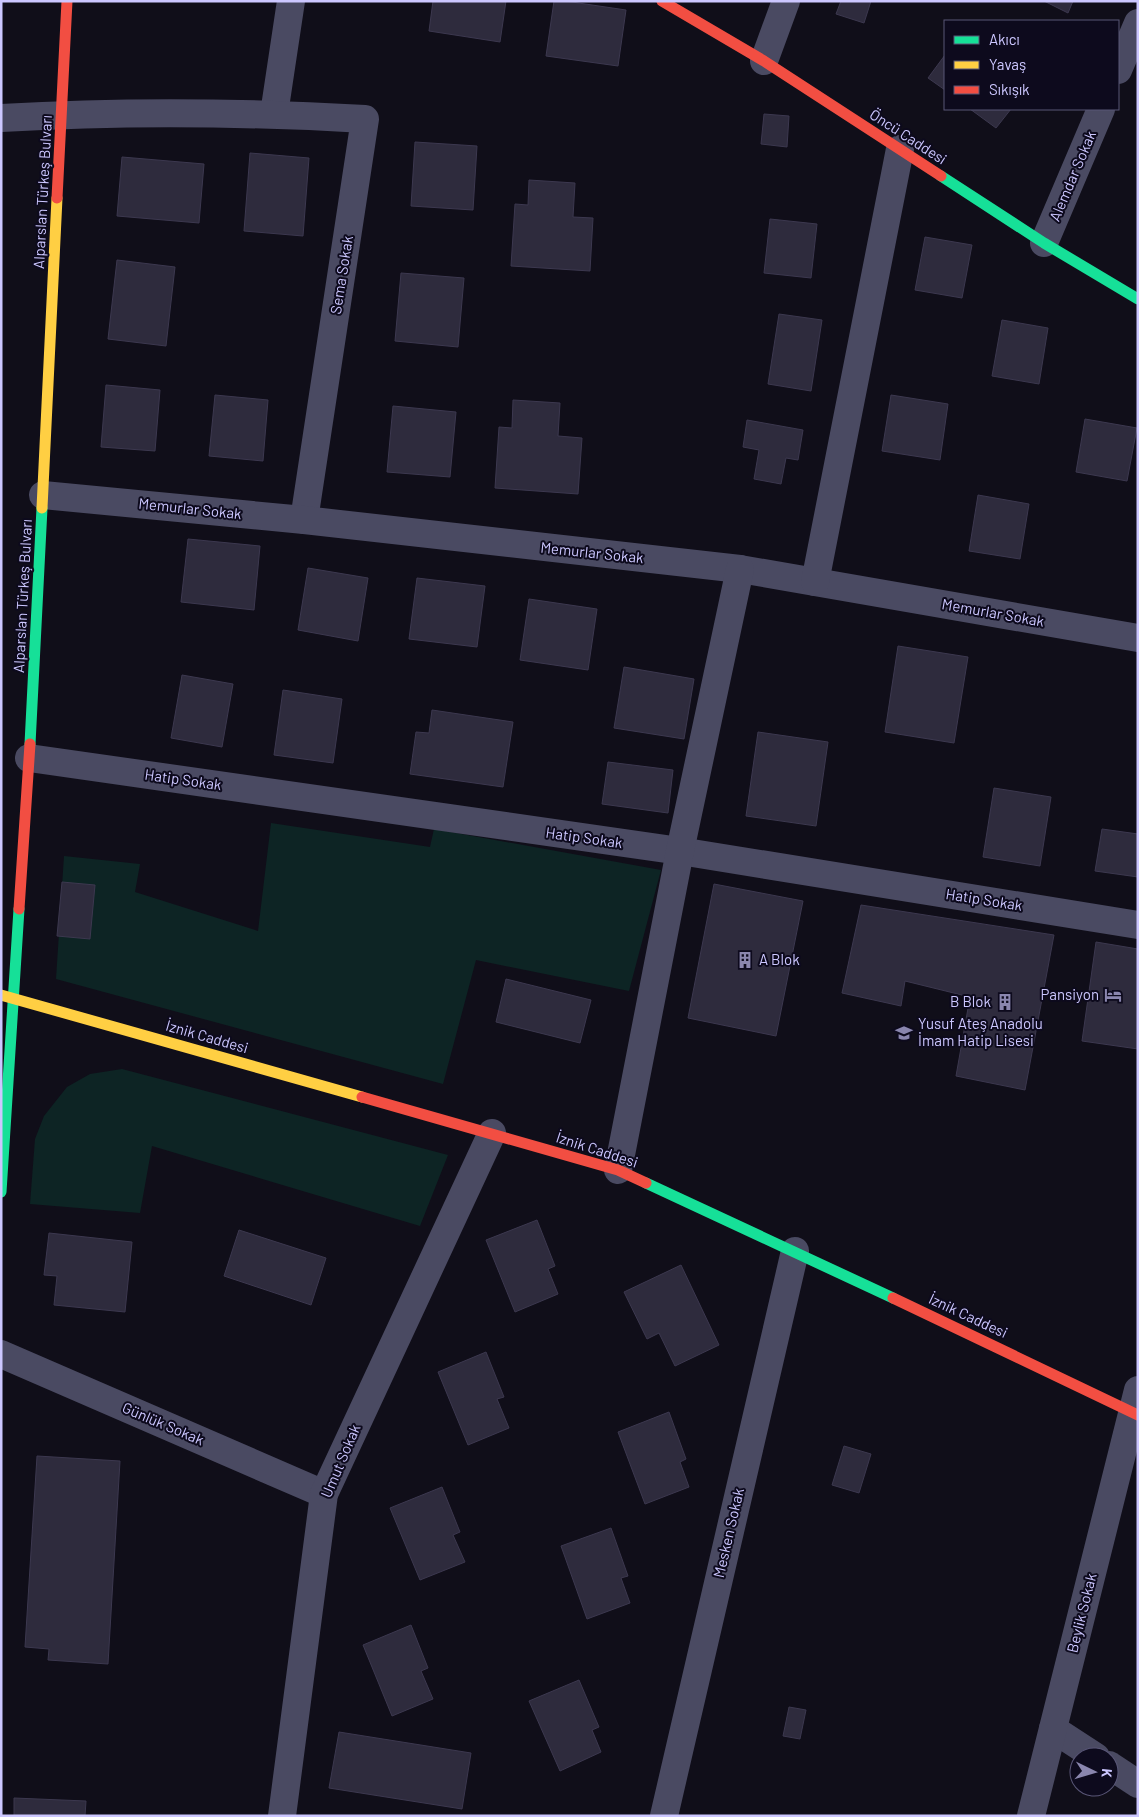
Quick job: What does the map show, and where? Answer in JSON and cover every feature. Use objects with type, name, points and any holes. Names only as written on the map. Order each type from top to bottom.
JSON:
[{"type":"main road","name":"Alparslan Türkeş Bulvarı","points":[[1,1192],[29,758],[67,1]]},
{"type":"main road","name":"Öncü Caddesi","points":[[662,1],[764,61],[1044,242],[1138,299]]},
{"type":"main road","name":"İznik Caddesi","points":[[1,995],[618,1170],[1136,1405]]},
{"type":"street","points":[[274,114],[291,1]]},
{"type":"street","points":[[764,61],[786,1]]},
{"type":"street","points":[[1119,68],[1135,39]]},
{"type":"street","name":"Alemdar Sokak","points":[[1044,242],[1101,110]]},
{"type":"street","name":"Sema Sokak","points":[[1,118],[62,114],[274,114],[366,119],[304,520]]},
{"type":"street","points":[[815,582],[900,149]]},
{"type":"street","name":"Memurlar Sokak","points":[[43,494],[304,520],[740,569],[1138,638]]},
{"type":"street","points":[[618,1170],[680,852],[740,569]]},
{"type":"street","name":"Hatip Sokak","points":[[29,758],[680,852],[1138,925]]},
{"type":"street","name":"Umut Sokak","points":[[282,1816],[324,1494],[492,1133]]},
{"type":"street","name":"Mesken Sokak","points":[[664,1816],[795,1251]]},
{"type":"street","name":"Günlük Sokak","points":[[1,1354],[324,1494]]},
{"type":"street","name":"Beylik Sokak","points":[[1031,1816],[1136,1405]]},
{"type":"street","points":[[1053,1729],[1081,1747]]},
{"type":"street","points":[[1119,1772],[1138,1784]]},
{"type":"green space","points":[[271,823],[430,847],[434,829],[661,870],[629,991],[476,960],[443,1084],[56,979],[64,856],[140,864],[135,892],[258,931]]},
{"type":"green space","points":[[122,1069],[448,1155],[420,1226],[152,1146],[140,1213],[30,1204],[35,1139],[44,1116],[67,1087],[90,1074]]},
{"type":"building","points":[[433,1],[506,1],[500,42],[429,31]]},
{"type":"building","points":[[554,1],[626,10],[618,66],[546,56]]},
{"type":"building","points":[[841,1],[871,1],[864,23],[836,14]]},
{"type":"building","points":[[1044,1],[1073,1],[1068,13]]},
{"type":"building","points":[[944,56],[944,89],[928,78]]},
{"type":"building","points":[[971,110],[1010,110],[996,128]]},
{"type":"building","points":[[764,114],[789,116],[787,147],[761,144]]},
{"type":"building","points":[[415,142],[477,146],[473,210],[411,206]]},
{"type":"building","points":[[250,153],[309,158],[303,236],[244,231]]},
{"type":"building","points":[[122,157],[204,164],[199,223],[117,216]]},
{"type":"building","points":[[529,180],[575,183],[573,217],[593,218],[590,271],[511,266],[515,204],[528,205]]},
{"type":"building","points":[[770,219],[817,224],[811,278],[764,273]]},
{"type":"building","points":[[925,237],[972,245],[962,298],[915,290]]},
{"type":"building","points":[[117,260],[175,267],[166,346],[108,339]]},
{"type":"building","points":[[401,273],[464,278],[458,347],[395,341]]},
{"type":"building","points":[[779,314],[822,320],[811,391],[768,384]]},
{"type":"building","points":[[1002,320],[1048,328],[1039,384],[992,376]]},
{"type":"building","points":[[106,385],[160,390],[155,451],[101,447]]},
{"type":"building","points":[[215,395],[268,400],[263,461],[209,456]]},
{"type":"building","points":[[891,395],[948,404],[940,460],[882,451]]},
{"type":"building","points":[[513,400],[560,403],[558,436],[582,438],[578,494],[495,488],[499,427],[512,428]]},
{"type":"building","points":[[393,406],[456,412],[450,477],[387,472]]},
{"type":"building","points":[[1085,419],[1137,428],[1127,481],[1076,472]]},
{"type":"building","points":[[747,420],[803,430],[798,460],[786,458],[781,484],[754,479],[759,450],[743,447]]},
{"type":"building","points":[[978,495],[1029,504],[1020,559],[969,551]]},
{"type":"building","points":[[188,539],[260,546],[254,610],[181,602]]},
{"type":"building","points":[[308,568],[368,578],[358,641],[298,630]]},
{"type":"building","points":[[417,578],[485,586],[477,647],[409,639]]},
{"type":"building","points":[[529,599],[597,609],[588,670],[520,660]]},
{"type":"building","points":[[898,646],[968,657],[954,743],[885,732]]},
{"type":"building","points":[[624,667],[694,679],[684,739],[614,728]]},
{"type":"building","points":[[182,675],[233,684],[222,747],[171,738]]},
{"type":"building","points":[[283,690],[342,699],[333,763],[274,755]]},
{"type":"building","points":[[432,710],[513,722],[503,787],[410,774],[416,732],[429,733]]},
{"type":"building","points":[[758,732],[828,742],[816,826],[746,816]]},
{"type":"building","points":[[608,762],[673,770],[668,813],[602,804]]},
{"type":"building","points":[[994,788],[1051,797],[1040,866],[983,857]]},
{"type":"building","points":[[1102,829],[1138,834],[1138,877],[1095,871]]},
{"type":"building","points":[[62,882],[95,885],[90,939],[57,936]]},
{"type":"building","name":"A Blok","points":[[714,884],[803,901],[776,1036],[688,1018]]},
{"type":"building","name":"B Blok","points":[[861,905],[1054,935],[1025,1090],[956,1076],[970,997],[905,981],[901,1006],[842,993]]},
{"type":"building","name":"Pansiyon","points":[[1096,942],[1138,949],[1138,1049],[1082,1041]]},
{"type":"building","points":[[506,979],[591,1000],[580,1043],[496,1022]]},
{"type":"building","points":[[537,1220],[555,1266],[548,1269],[558,1294],[515,1312],[486,1240]]},
{"type":"building","points":[[239,1230],[326,1258],[311,1305],[224,1276]]},
{"type":"building","points":[[49,1233],[132,1242],[125,1312],[54,1305],[57,1276],[44,1275]]},
{"type":"building","points":[[681,1265],[719,1345],[675,1366],[659,1333],[647,1339],[624,1292]]},
{"type":"building","points":[[486,1352],[504,1397],[497,1399],[509,1428],[468,1445],[438,1372]]},
{"type":"building","points":[[669,1412],[686,1459],[680,1462],[689,1487],[645,1504],[618,1432]]},
{"type":"building","points":[[844,1446],[871,1454],[859,1493],[832,1485]]},
{"type":"building","points":[[37,1456],[120,1461],[108,1664],[48,1660],[49,1649],[25,1647]]},
{"type":"building","points":[[442,1487],[460,1532],[453,1535],[465,1562],[420,1580],[390,1508]]},
{"type":"building","points":[[611,1528],[628,1576],[621,1578],[630,1603],[587,1619],[561,1546]]},
{"type":"building","points":[[411,1625],[428,1668],[421,1671],[433,1699],[392,1716],[363,1645]]},
{"type":"building","points":[[579,1680],[599,1727],[592,1730],[601,1752],[560,1771],[529,1701]]},
{"type":"building","points":[[789,1707],[806,1710],[800,1739],[783,1736]]},
{"type":"building","points":[[339,1732],[471,1753],[462,1809],[329,1788]]},
{"type":"building","points":[[14,1798],[86,1801],[85,1816],[14,1816]]},
{"type":"traffic: fast","points":[[941,176],[1044,243],[1138,299]]},
{"type":"traffic: fast","points":[[30,744],[42,508]]},
{"type":"traffic: fast","points":[[1,1192],[19,909]]},
{"type":"traffic: fast","points":[[646,1183],[893,1298]]},
{"type":"traffic: slow","points":[[42,508],[57,198]]},
{"type":"traffic: slow","points":[[1,995],[362,1097]]},
{"type":"traffic: jam","points":[[57,198],[67,1]]},
{"type":"traffic: jam","points":[[662,1],[764,61],[941,176]]},
{"type":"traffic: jam","points":[[19,909],[30,744]]},
{"type":"traffic: jam","points":[[362,1097],[618,1170],[646,1183]]},
{"type":"traffic: jam","points":[[893,1298],[1138,1415]]},
{"type":"place","name":"A Blok","points":[[745,960]]},
{"type":"place","name":"Pansiyon","points":[[1113,995]]},
{"type":"place","name":"B Blok","points":[[1005,1002]]},
{"type":"place","name":"Yusuf Ateş Anadolu İmam Hatip Lisesi","points":[[904,1033]]}]
